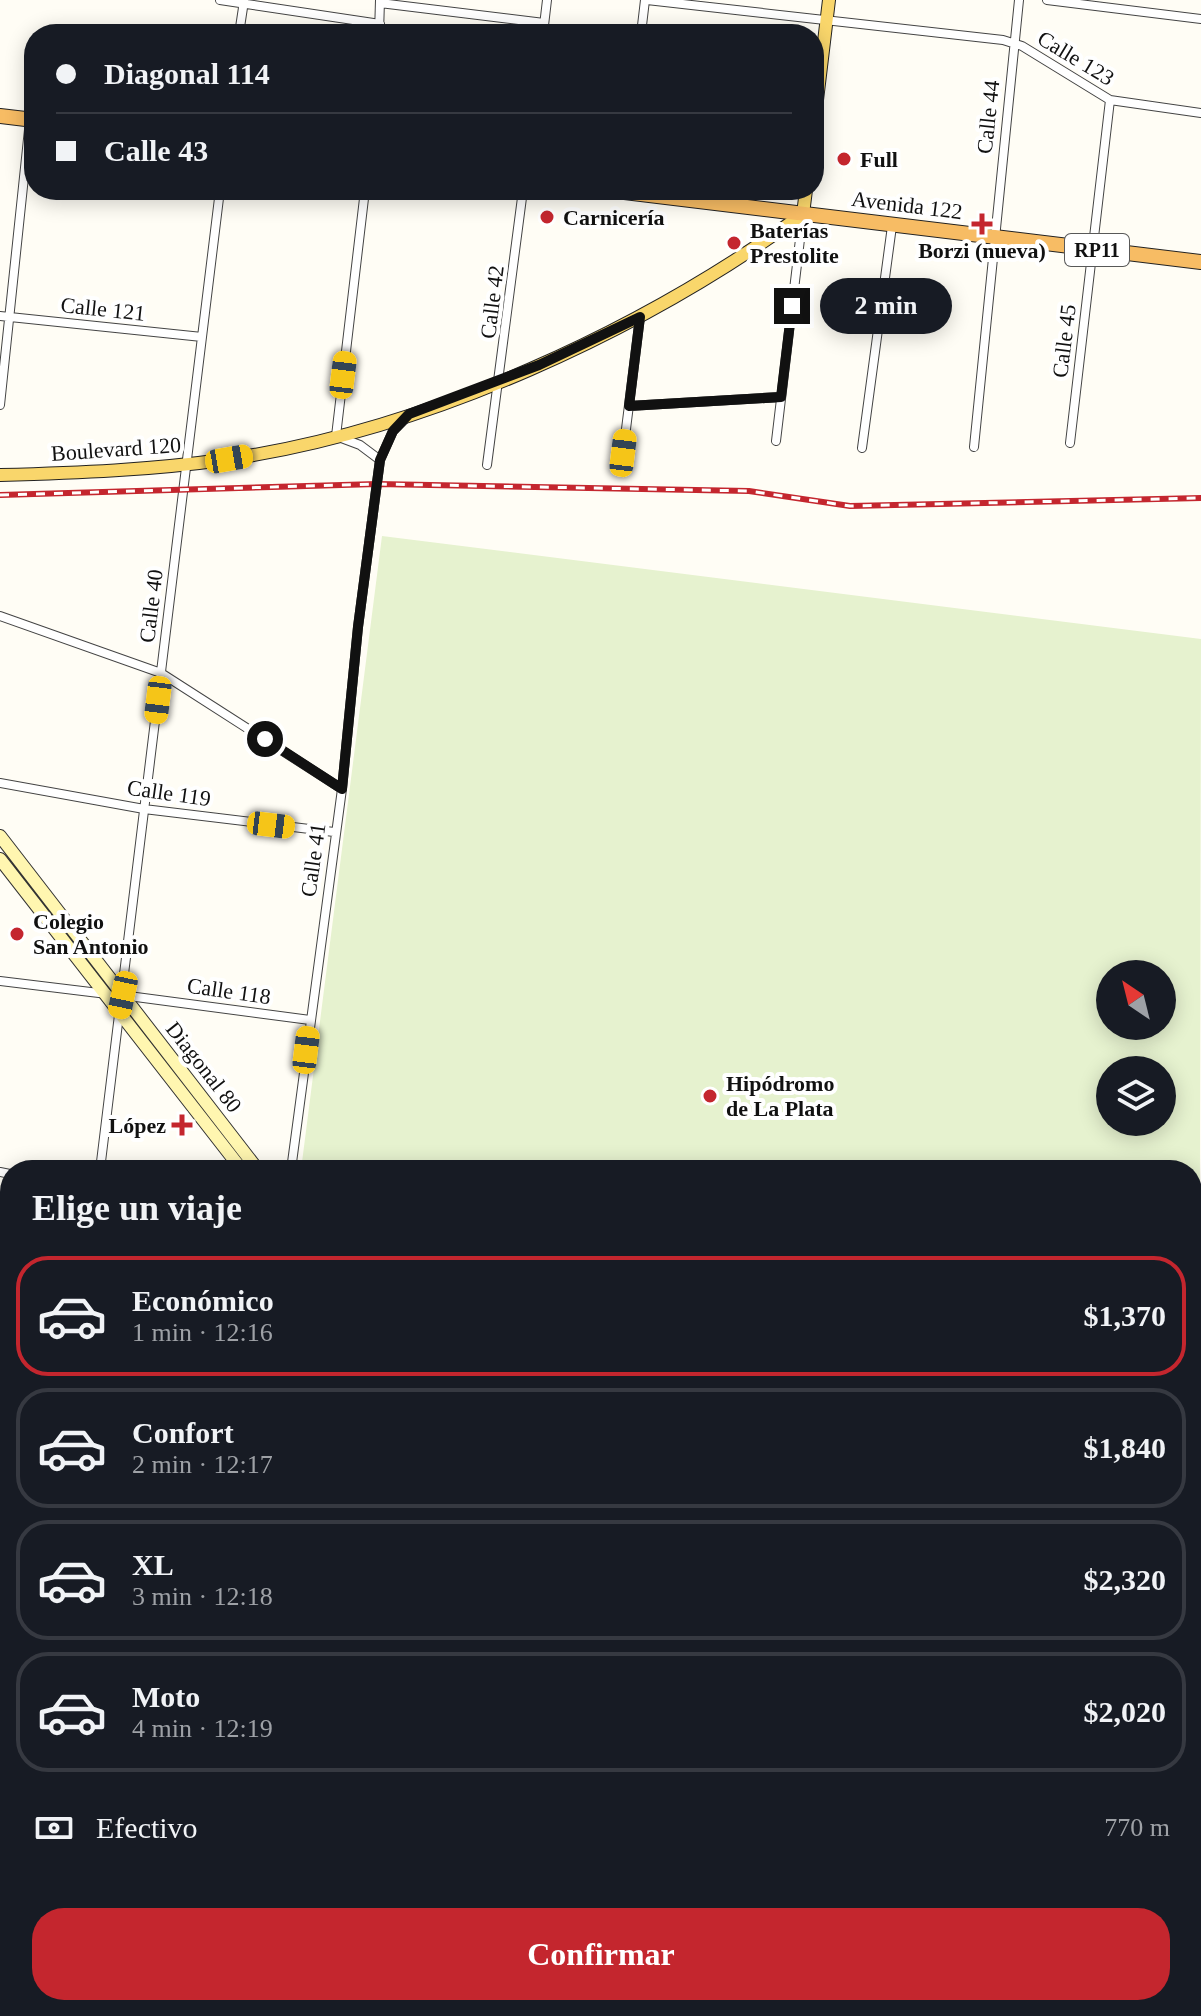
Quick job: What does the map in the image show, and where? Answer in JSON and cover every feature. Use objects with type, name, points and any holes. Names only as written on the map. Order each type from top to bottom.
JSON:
[{"type":"highway","points":[[0,116],[24,119]]},
{"type":"highway","name":"Avenida 122","points":[[690,200],[1201,262]]},
{"type":"main road","points":[[824,38],[829,0]]},
{"type":"main road","points":[[803,214],[805,200]]},
{"type":"main road","name":"Boulevard 120","points":[[0,475],[113,472],[257,454],[336,436],[409,414],[501,380],[640,317],[744,255],[803,214]]},
{"type":"main road","name":"Diagonal 80","points":[[0,836],[250,1160]]},
{"type":"main road","name":"Diagonal 80","points":[[0,859],[234,1160]]},
{"type":"street","points":[[220,0],[380,24],[380,2],[544,23],[547,0]]},
{"type":"street","points":[[642,24],[646,0]]},
{"type":"street","name":"Calle 123","points":[[646,0],[1013,43],[1110,100],[1201,113]]},
{"type":"street","name":"Calle 44","points":[[974,447],[1019,0]]},
{"type":"street","points":[[1047,0],[1201,19]]},
{"type":"street","points":[[240,24],[243,2]]},
{"type":"street","name":"Calle 45","points":[[1070,443],[1110,100]]},
{"type":"street","points":[[0,405],[5,317],[24,178]]},
{"type":"street","name":"Calle 40","points":[[101,1160],[219,200]]},
{"type":"street","points":[[364,200],[336,436],[360,445],[380,460]]},
{"type":"street","name":"Calle 42","points":[[487,465],[501,380],[522,200]]},
{"type":"street","points":[[776,441],[803,214]]},
{"type":"street","points":[[862,448],[892,226]]},
{"type":"street","name":"Calle 121","points":[[5,317],[202,337]]},
{"type":"street","points":[[623,453],[640,317]]},
{"type":"street","points":[[629,406],[781,397]]},
{"type":"street","name":"Calle 41","points":[[292,1160],[342,789],[358,627],[380,460],[393,431],[409,414]]},
{"type":"street","points":[[0,616],[161,673],[342,789]]},
{"type":"street","name":"Calle 119","points":[[0,783],[144,809],[334,832]]},
{"type":"street","name":"Calle 118","points":[[0,981],[310,1020]]},
{"type":"green space","name":"Hipódromo de La Plata","points":[[382,536],[1201,639],[1200,1160],[302,1160]]},
{"type":"railway","points":[[0,495],[377,484],[749,491],[850,506],[1201,498]]},
{"type":"place","name":"Full","points":[[844,159]]},
{"type":"place","name":"Carnicería","points":[[547,217]]},
{"type":"place","name":"Borzi (nueva)","points":[[982,224]]},
{"type":"place","name":"Baterías Prestolite","points":[[734,243]]},
{"type":"place","name":"Colegio San Antonio","points":[[17,934]]},
{"type":"place","name":"Hipódromo de La Plata","points":[[710,1096]]},
{"type":"place","name":"López","points":[[182,1125]]},
{"type":"route","points":[[265,739],[342,789],[358,627],[380,460],[393,431],[409,414],[539,365],[640,317],[629,406],[781,397],[792,306]]}]
